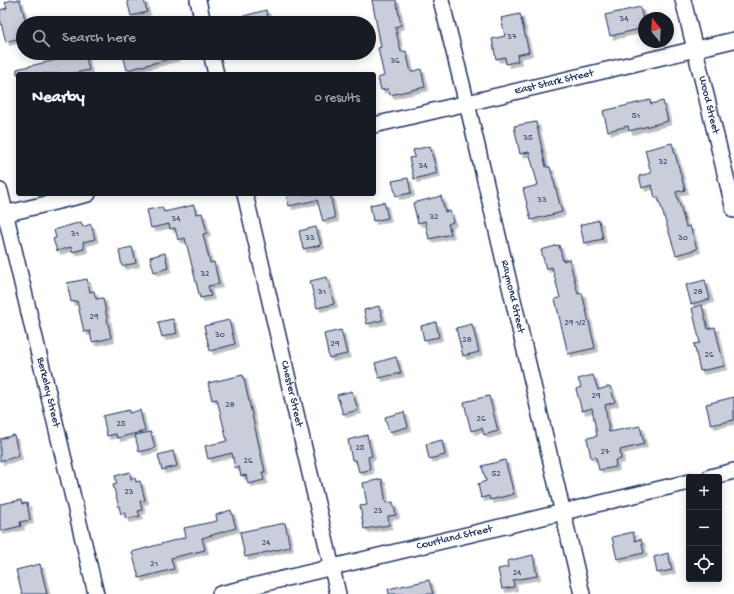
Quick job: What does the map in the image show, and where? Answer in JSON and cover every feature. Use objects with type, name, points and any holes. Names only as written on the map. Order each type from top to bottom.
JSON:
[{"type":"street","points":[[198,0],[201,16]]},
{"type":"street","name":"Raymond Street","points":[[441,0],[467,104],[582,594]]},
{"type":"street","name":"Wood Street","points":[[683,0],[734,210]]},
{"type":"street","name":"East Stark Street","points":[[376,126],[734,40]]},
{"type":"street","points":[[213,60],[216,72]]},
{"type":"street","name":"Berkeley Street","points":[[0,191],[3,214],[96,594]]},
{"type":"street","points":[[3,214],[80,196]]},
{"type":"street","name":"Chester Street","points":[[245,196],[338,594]]},
{"type":"street","points":[[722,474],[734,471]]},
{"type":"street","name":"Courtland Street","points":[[220,594],[686,483]]},
{"type":"building","points":[[20,0],[24,16],[16,16],[16,39],[6,42],[0,19],[0,10],[7,8],[5,2]]},
{"type":"building","points":[[127,0],[144,0],[147,12],[131,16]]},
{"type":"building","points":[[372,0],[396,0],[401,25],[395,27],[401,52],[406,51],[411,72],[421,69],[425,87],[390,95],[388,89],[381,90],[378,78],[384,76],[378,48],[381,47]]},
{"type":"building","points":[[640,7],[641,12],[638,12],[638,29],[610,36],[605,15]]},
{"type":"building","points":[[266,10],[268,16],[244,16]]},
{"type":"building","points":[[520,14],[529,52],[517,55],[518,61],[506,64],[505,57],[496,59],[492,39],[505,36],[501,18]]},
{"type":"building","points":[[55,60],[87,60],[89,70],[80,72],[17,72],[17,69]]},
{"type":"building","points":[[124,60],[165,60],[127,70]]},
{"type":"building","points":[[650,100],[651,104],[663,101],[668,121],[629,131],[628,126],[608,131],[603,111]]},
{"type":"building","points":[[536,122],[546,167],[550,167],[562,212],[531,220],[523,189],[538,185],[529,152],[520,154],[514,126]]},
{"type":"building","points":[[672,143],[685,190],[676,192],[686,227],[690,226],[697,249],[676,255],[658,197],[655,198],[652,185],[642,188],[639,176],[651,173],[645,150]]},
{"type":"building","points":[[430,146],[437,173],[414,179],[409,158],[415,157],[413,150]]},
{"type":"building","points":[[408,178],[411,193],[396,196],[392,181]]},
{"type":"building","points":[[286,196],[330,196],[335,218],[323,221],[317,200],[289,206]]},
{"type":"building","points":[[441,196],[445,212],[450,211],[453,222],[448,224],[451,234],[429,239],[425,221],[418,223],[413,203]]},
{"type":"building","points":[[384,202],[388,218],[373,221],[370,205]]},
{"type":"building","points":[[194,205],[196,214],[202,213],[207,233],[203,234],[210,263],[214,262],[219,284],[208,286],[211,296],[200,298],[185,238],[178,240],[175,228],[170,229],[169,224],[151,228],[147,210],[162,207],[164,212]]},
{"type":"building","points":[[599,220],[603,239],[584,243],[580,225]]},
{"type":"building","points":[[81,222],[83,227],[91,224],[95,239],[83,242],[84,249],[72,252],[71,247],[57,251],[53,239],[56,238],[54,230]]},
{"type":"building","points":[[316,227],[321,245],[303,249],[299,231]]},
{"type":"building","points":[[559,245],[563,261],[569,259],[578,294],[582,293],[595,348],[568,354],[555,299],[560,298],[552,267],[546,269],[541,250]]},
{"type":"building","points":[[132,247],[136,263],[122,266],[119,250]]},
{"type":"building","points":[[165,253],[168,268],[154,272],[150,257]]},
{"type":"building","points":[[327,277],[334,304],[317,308],[310,281]]},
{"type":"building","points":[[87,279],[90,292],[94,291],[96,299],[103,298],[111,338],[92,342],[90,331],[84,332],[77,301],[71,302],[67,283]]},
{"type":"building","points":[[705,280],[710,299],[691,304],[686,285]]},
{"type":"building","points":[[702,305],[708,329],[715,327],[724,366],[700,371],[694,344],[700,343],[692,308]]},
{"type":"building","points":[[379,306],[383,320],[367,324],[364,310]]},
{"type":"building","points":[[173,319],[177,333],[162,337],[158,322]]},
{"type":"building","points":[[229,320],[235,344],[210,351],[204,326]]},
{"type":"building","points":[[436,322],[439,337],[424,340],[421,326]]},
{"type":"building","points":[[472,324],[479,352],[463,356],[456,328]]},
{"type":"building","points":[[341,330],[347,354],[329,358],[324,334]]},
{"type":"building","points":[[396,357],[401,373],[379,378],[375,363]]},
{"type":"building","points":[[243,375],[265,472],[262,472],[264,480],[248,484],[246,475],[241,476],[239,467],[235,468],[232,453],[208,459],[205,446],[227,441],[217,399],[212,400],[208,383]]},
{"type":"building","points":[[593,375],[598,390],[610,386],[615,402],[605,405],[609,432],[640,426],[644,444],[620,450],[621,459],[615,460],[616,467],[599,470],[596,457],[591,458],[587,438],[597,436],[592,408],[582,411],[576,389],[581,387],[578,379]]},
{"type":"building","points":[[352,391],[358,410],[343,414],[337,395]]},
{"type":"building","points":[[489,396],[498,431],[484,435],[482,428],[471,431],[464,402]]},
{"type":"building","points":[[734,397],[734,420],[711,425],[706,404]]},
{"type":"building","points":[[129,410],[129,413],[140,410],[145,431],[117,438],[116,434],[107,436],[103,416]]},
{"type":"building","points":[[404,412],[408,427],[389,432],[385,417]]},
{"type":"building","points":[[151,432],[155,448],[139,452],[135,435]]},
{"type":"building","points":[[14,435],[19,456],[0,461],[0,439]]},
{"type":"building","points":[[367,435],[372,456],[368,457],[370,470],[359,472],[356,460],[352,460],[348,440]]},
{"type":"building","points":[[442,440],[445,455],[429,459],[426,444]]},
{"type":"building","points":[[173,451],[177,466],[162,470],[158,455]]},
{"type":"building","points":[[505,460],[514,494],[490,500],[489,496],[481,498],[478,484],[486,481],[482,466]]},
{"type":"building","points":[[130,472],[131,479],[135,478],[136,482],[140,481],[145,500],[140,501],[142,510],[138,511],[140,516],[126,519],[125,513],[121,514],[113,485],[117,484],[115,476]]},
{"type":"building","points":[[382,479],[386,503],[393,502],[396,515],[388,516],[389,525],[364,529],[360,506],[367,505],[363,483]]},
{"type":"building","points":[[21,500],[22,504],[27,503],[30,520],[20,522],[21,526],[0,531],[0,504]]},
{"type":"building","points":[[231,510],[236,528],[202,538],[205,550],[171,558],[174,569],[139,578],[132,552],[186,537],[184,528],[217,521],[216,515]]},
{"type":"building","points":[[285,523],[290,547],[245,557],[240,532]]},
{"type":"building","points":[[633,532],[635,541],[641,539],[644,553],[617,559],[612,537]]},
{"type":"building","points":[[668,553],[672,570],[657,573],[654,557]]},
{"type":"building","points":[[533,555],[537,576],[513,580],[514,587],[502,589],[498,569],[508,567],[507,561]]},
{"type":"building","points":[[40,564],[47,594],[22,594],[16,570]]},
{"type":"building","points":[[429,580],[433,594],[389,594],[388,589]]}]
